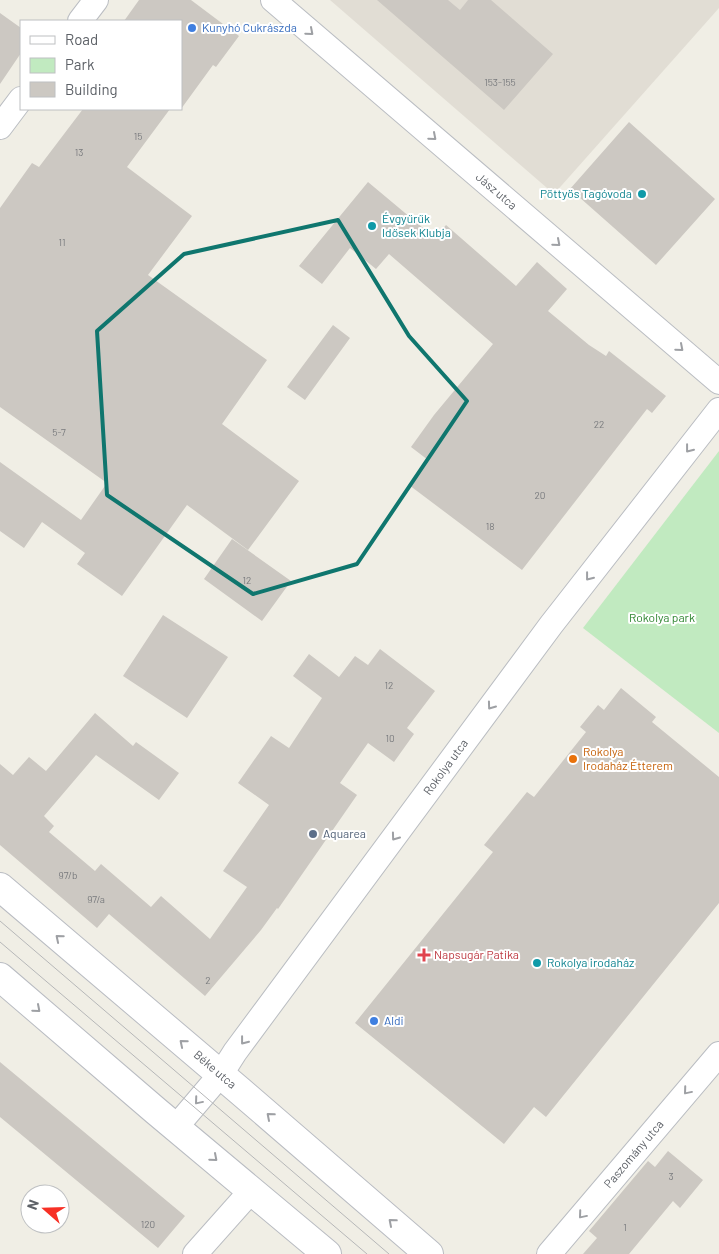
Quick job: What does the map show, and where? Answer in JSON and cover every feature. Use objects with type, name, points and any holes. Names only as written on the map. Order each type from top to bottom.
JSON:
[{"type":"main road","name":"Béke utca","points":[[0,887],[221,1074],[429,1254]]},
{"type":"main road","points":[[0,977],[327,1254]]},
{"type":"street","points":[[81,20],[96,0]]},
{"type":"street","name":"Jász utca","points":[[272,0],[719,382]]},
{"type":"street","points":[[0,127],[20,100]]},
{"type":"street","name":"Rokolya utca","points":[[176,1127],[221,1074],[235,1052],[551,625],[719,410]]},
{"type":"street","name":"Paszomány utca","points":[[548,1254],[719,1054]]},
{"type":"street","points":[[195,1254],[251,1191]]},
{"type":"highlighted area","points":[[338,220],[409,336],[467,401],[357,564],[253,594],[107,495],[97,331],[184,254]]},
{"type":"shaded area","points":[[330,0],[719,0],[719,8],[554,194]]},
{"type":"green space","name":"Rokolya park","points":[[719,451],[719,733],[583,628]]},
{"type":"building","points":[[139,0],[191,0],[239,36],[216,67],[213,65],[182,108],[182,20],[125,20]]},
{"type":"building","points":[[377,0],[448,0],[460,10],[468,0],[491,0],[553,54],[504,110]]},
{"type":"building","points":[[0,13],[20,27],[20,54],[0,84]]},
{"type":"building","points":[[82,110],[169,110],[127,167],[192,216],[148,275],[267,360],[222,424],[299,481],[248,550],[187,505],[122,596],[77,564],[85,553],[42,522],[24,548],[0,531],[0,462],[81,520],[107,483],[0,407],[0,208],[32,163],[39,167]]},
{"type":"building","name":"Pöttyös Tagóvoda","points":[[629,122],[715,199],[656,265],[570,189]]},
{"type":"building","points":[[368,182],[435,238],[446,225],[516,286],[537,262],[567,289],[548,311],[589,345],[606,356],[609,351],[666,396],[652,413],[647,409],[522,570],[409,485],[428,460],[411,447],[434,415],[493,344],[389,254],[376,269],[350,248],[322,284],[299,266]]},
{"type":"building","points":[[333,325],[350,338],[305,400],[287,387]]},
{"type":"building","points":[[232,539],[291,581],[262,621],[204,579]]},
{"type":"building","points":[[163,615],[228,657],[187,718],[123,676]]},
{"type":"building","points":[[380,649],[435,691],[407,728],[414,734],[394,762],[368,743],[340,783],[357,795],[278,909],[205,996],[109,914],[97,928],[0,845],[0,764],[13,775],[29,757],[46,771],[95,713],[133,746],[136,742],[179,773],[159,800],[96,755],[44,816],[54,826],[49,832],[95,871],[101,864],[151,907],[161,896],[210,939],[247,887],[223,871],[269,805],[238,783],[271,736],[289,748],[322,698],[293,676],[309,654],[339,677],[355,656],[368,665]]},
{"type":"building","name":"Rokolya irodaház","points":[[621,688],[656,717],[652,722],[719,777],[719,903],[546,1117],[534,1107],[504,1144],[355,1023],[493,852],[484,845],[527,792],[534,797],[586,732],[580,727],[598,705],[604,710]]},
{"type":"building","points":[[0,1062],[185,1216],[158,1248],[0,1117]]},
{"type":"building","points":[[668,1151],[703,1180],[680,1208],[673,1201],[629,1254],[583,1254],[597,1238],[589,1231],[648,1161],[655,1167]]},
{"type":"tram line","points":[[0,921],[389,1254]]},
{"type":"tram line","points":[[0,942],[367,1254]]},
{"type":"place","name":"Kunyhó Cukrászda","points":[[192,28]]},
{"type":"place","name":"Pöttyös Tagóvoda","points":[[642,194]]},
{"type":"place","name":"Évgyűrűk Idősek Klubja","points":[[372,226]]},
{"type":"place","name":"Rokolya Irodaház Étterem","points":[[573,759]]},
{"type":"place","name":"Aquarea","points":[[313,834]]},
{"type":"place","name":"Napsugár Patika","points":[[424,955]]},
{"type":"place","name":"Rokolya irodaház","points":[[537,963]]},
{"type":"place","name":"Aldi","points":[[374,1021]]}]
